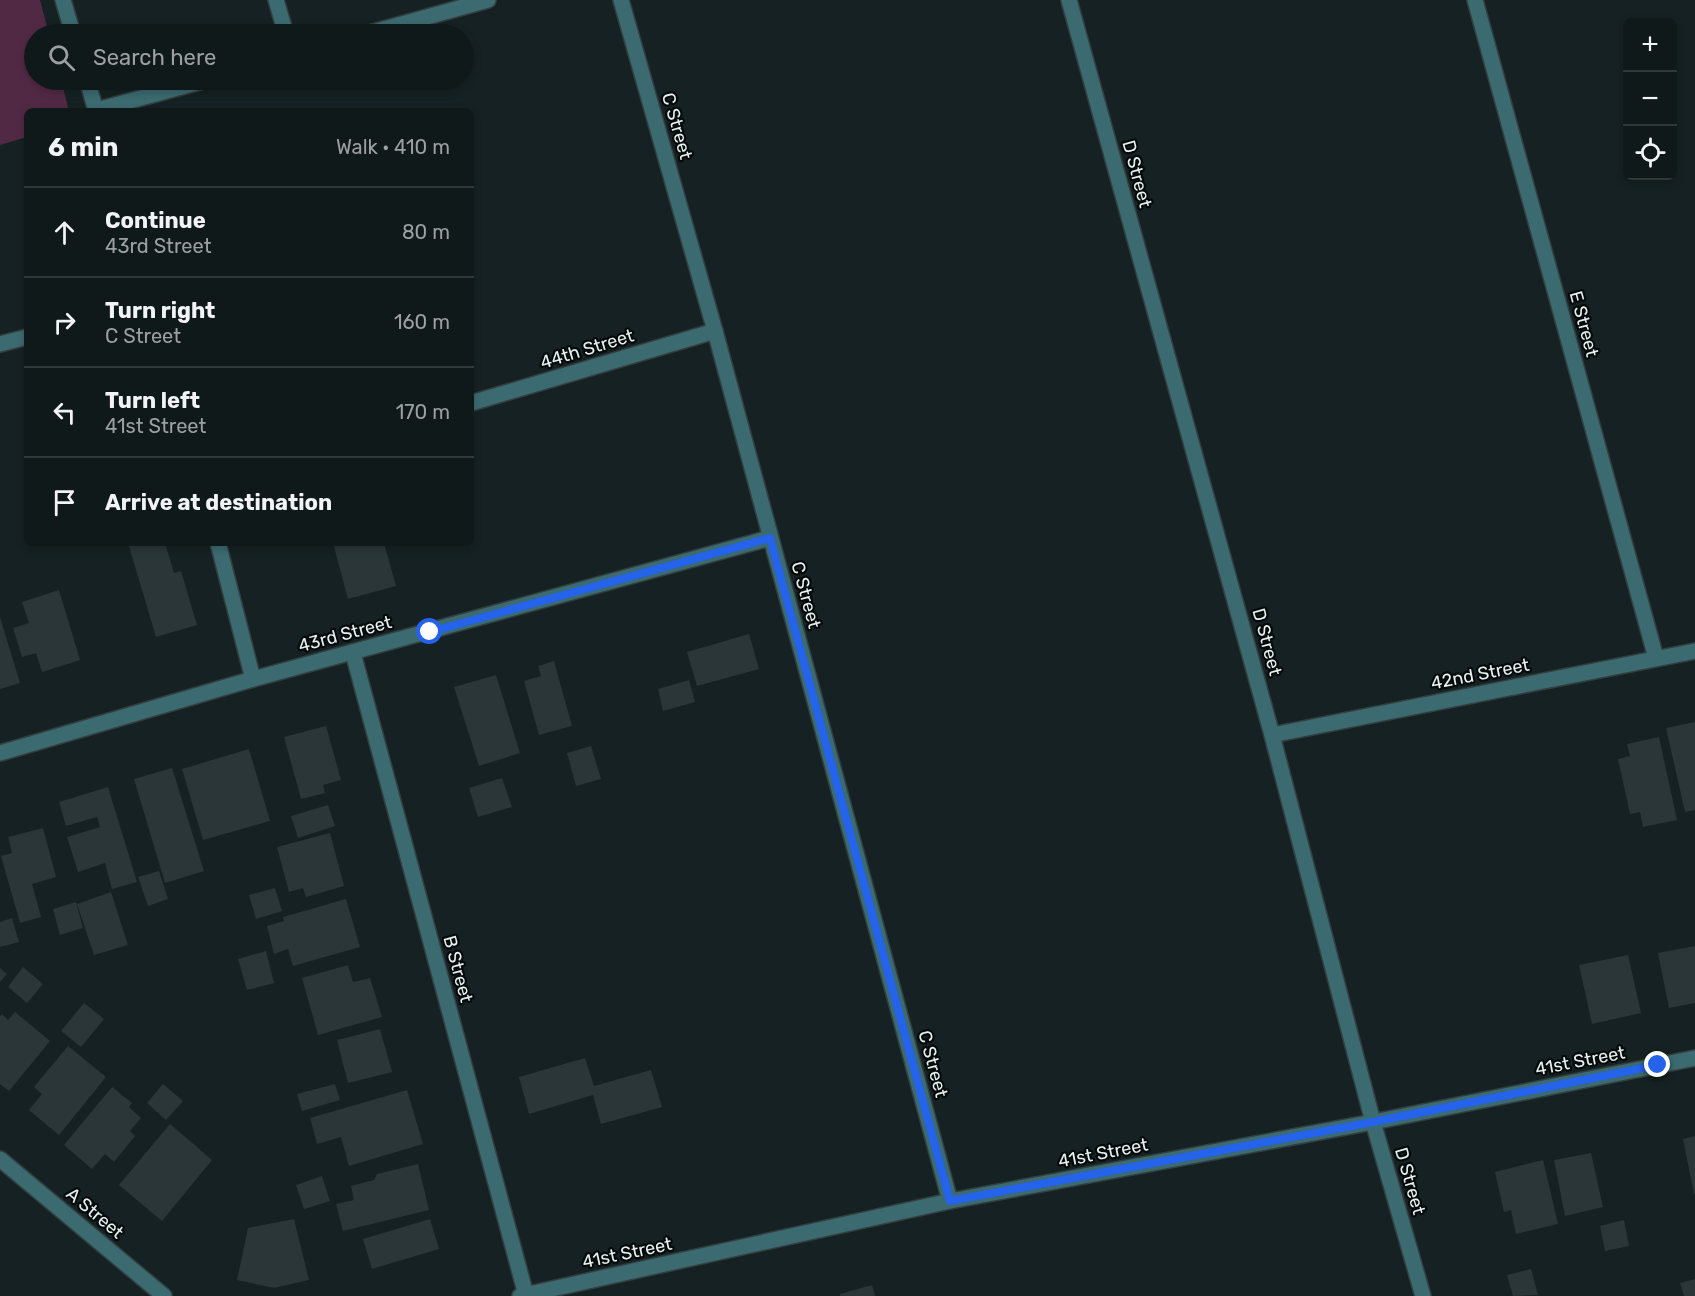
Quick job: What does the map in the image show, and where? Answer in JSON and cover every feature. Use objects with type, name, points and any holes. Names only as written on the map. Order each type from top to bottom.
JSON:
[{"type":"street","points":[[63,0],[71,24]]},
{"type":"street","points":[[276,0],[283,24]]},
{"type":"street","points":[[402,24],[488,0]]},
{"type":"street","name":"C Street","points":[[621,0],[715,331],[950,1201]]},
{"type":"street","name":"D Street","points":[[1069,0],[1272,735],[1373,1122],[1423,1296]]},
{"type":"street","name":"E Street","points":[[1475,0],[1656,658]]},
{"type":"street","points":[[92,90],[100,108]]},
{"type":"street","points":[[108,108],[172,90]]},
{"type":"street","name":"44th Street","points":[[474,403],[715,331]]},
{"type":"street","points":[[0,344],[24,338]]},
{"type":"street","name":"43rd Street","points":[[0,753],[253,679],[770,538]]},
{"type":"street","points":[[219,546],[253,679]]},
{"type":"street","name":"42nd Street","points":[[1272,735],[1695,651]]},
{"type":"street","name":"B Street","points":[[353,653],[523,1295]]},
{"type":"street","name":"41st Street","points":[[523,1295],[950,1201],[1373,1122],[1695,1058]]},
{"type":"street","name":"A Street","points":[[0,1159],[164,1296]]},
{"type":"shaded area","points":[[0,0],[40,0],[46,24],[24,24],[24,90],[64,90],[68,108],[24,108],[24,138],[0,145]]},
{"type":"building","points":[[129,546],[166,546],[174,573],[181,571],[197,625],[156,637]]},
{"type":"building","points":[[334,546],[385,546],[396,586],[348,599]]},
{"type":"building","points":[[59,590],[80,660],[42,672],[36,653],[22,657],[13,628],[29,623],[22,602]]},
{"type":"building","points":[[0,617],[20,683],[0,689]]},
{"type":"building","points":[[749,634],[759,669],[697,686],[687,652]]},
{"type":"building","points":[[554,661],[572,726],[539,735],[524,681],[541,676],[538,666]]},
{"type":"building","points":[[496,675],[520,753],[479,766],[454,687]]},
{"type":"building","points":[[689,680],[695,702],[663,711],[658,689]]},
{"type":"building","points":[[1695,722],[1695,810],[1685,812],[1666,728]]},
{"type":"building","points":[[326,726],[341,780],[323,785],[325,793],[301,799],[284,737]]},
{"type":"building","points":[[1659,737],[1677,820],[1643,827],[1640,812],[1630,814],[1618,759],[1630,756],[1627,744]]},
{"type":"building","points":[[591,746],[601,779],[576,786],[567,753]]},
{"type":"building","points":[[249,749],[270,821],[203,840],[182,769]]},
{"type":"building","points":[[172,768],[204,871],[165,883],[134,779]]},
{"type":"building","points":[[502,778],[512,807],[478,817],[469,788]]},
{"type":"building","points":[[108,787],[137,882],[112,889],[105,863],[78,872],[67,837],[100,827],[97,817],[66,826],[59,802]]},
{"type":"building","points":[[328,805],[335,826],[298,838],[291,816]]},
{"type":"building","points":[[43,828],[56,877],[32,884],[41,917],[20,923],[1,856],[12,853],[8,837]]},
{"type":"building","points":[[330,833],[344,886],[306,897],[303,888],[289,892],[277,847]]},
{"type":"building","points":[[159,871],[168,899],[148,906],[138,877]]},
{"type":"building","points":[[275,888],[282,911],[256,919],[249,895]]},
{"type":"building","points":[[111,892],[128,945],[94,955],[77,904]]},
{"type":"building","points":[[346,899],[360,947],[293,966],[288,949],[274,954],[267,926],[284,921],[283,917]]},
{"type":"building","points":[[76,902],[83,928],[60,935],[53,909]]},
{"type":"building","points":[[12,918],[19,942],[0,947],[0,922]]},
{"type":"building","points":[[1695,946],[1695,1003],[1669,1008],[1658,953]]},
{"type":"building","points":[[266,951],[274,983],[247,990],[238,959]]},
{"type":"building","points":[[1628,955],[1641,1013],[1592,1024],[1579,965]]},
{"type":"building","points":[[348,965],[353,982],[370,978],[382,1017],[318,1035],[302,978]]},
{"type":"building","points":[[23,967],[43,984],[27,1003],[8,987]]},
{"type":"building","points":[[0,968],[7,974],[0,982]]},
{"type":"building","points":[[84,1003],[104,1019],[81,1047],[61,1031]]},
{"type":"building","points":[[15,1012],[50,1041],[9,1091],[0,1084],[0,1016],[2,1014],[8,1020]]},
{"type":"building","points":[[380,1029],[392,1072],[348,1083],[337,1040]]},
{"type":"building","points":[[68,1046],[106,1077],[59,1135],[29,1110],[42,1094],[34,1087]]},
{"type":"building","points":[[585,1058],[594,1086],[651,1070],[662,1107],[601,1124],[593,1095],[529,1114],[519,1077]]},
{"type":"building","points":[[163,1084],[183,1101],[166,1120],[147,1103]]},
{"type":"building","points":[[335,1084],[340,1100],[302,1111],[297,1094]]},
{"type":"building","points":[[112,1087],[132,1103],[129,1107],[141,1118],[130,1131],[135,1136],[114,1162],[105,1154],[92,1169],[64,1145]]},
{"type":"building","points":[[407,1090],[423,1144],[349,1166],[341,1137],[317,1144],[310,1118]]},
{"type":"building","points":[[170,1124],[212,1160],[162,1221],[119,1185]]},
{"type":"building","points":[[1695,1136],[1695,1194],[1694,1194],[1683,1139]]},
{"type":"building","points":[[1591,1153],[1603,1207],[1565,1216],[1554,1160]]},
{"type":"building","points":[[1543,1160],[1558,1224],[1516,1234],[1511,1210],[1504,1212],[1495,1172]]},
{"type":"building","points":[[418,1164],[429,1210],[343,1231],[336,1204],[354,1200],[351,1186],[374,1180],[377,1174]]},
{"type":"building","points":[[322,1176],[330,1201],[304,1209],[296,1185]]},
{"type":"building","points":[[294,1219],[309,1280],[274,1288],[237,1280],[248,1228]]},
{"type":"building","points":[[430,1219],[439,1249],[372,1269],[363,1239]]},
{"type":"building","points":[[1624,1220],[1629,1246],[1605,1251],[1600,1226]]},
{"type":"building","points":[[1531,1269],[1538,1295],[1513,1296],[1507,1275]]},
{"type":"building","points":[[1695,1279],[1695,1296],[1684,1296],[1680,1283]]},
{"type":"building","points":[[872,1285],[875,1296],[840,1296],[840,1294]]},
{"type":"route","points":[[430,632],[770,538],[950,1201],[1373,1122],[1658,1065]]}]
